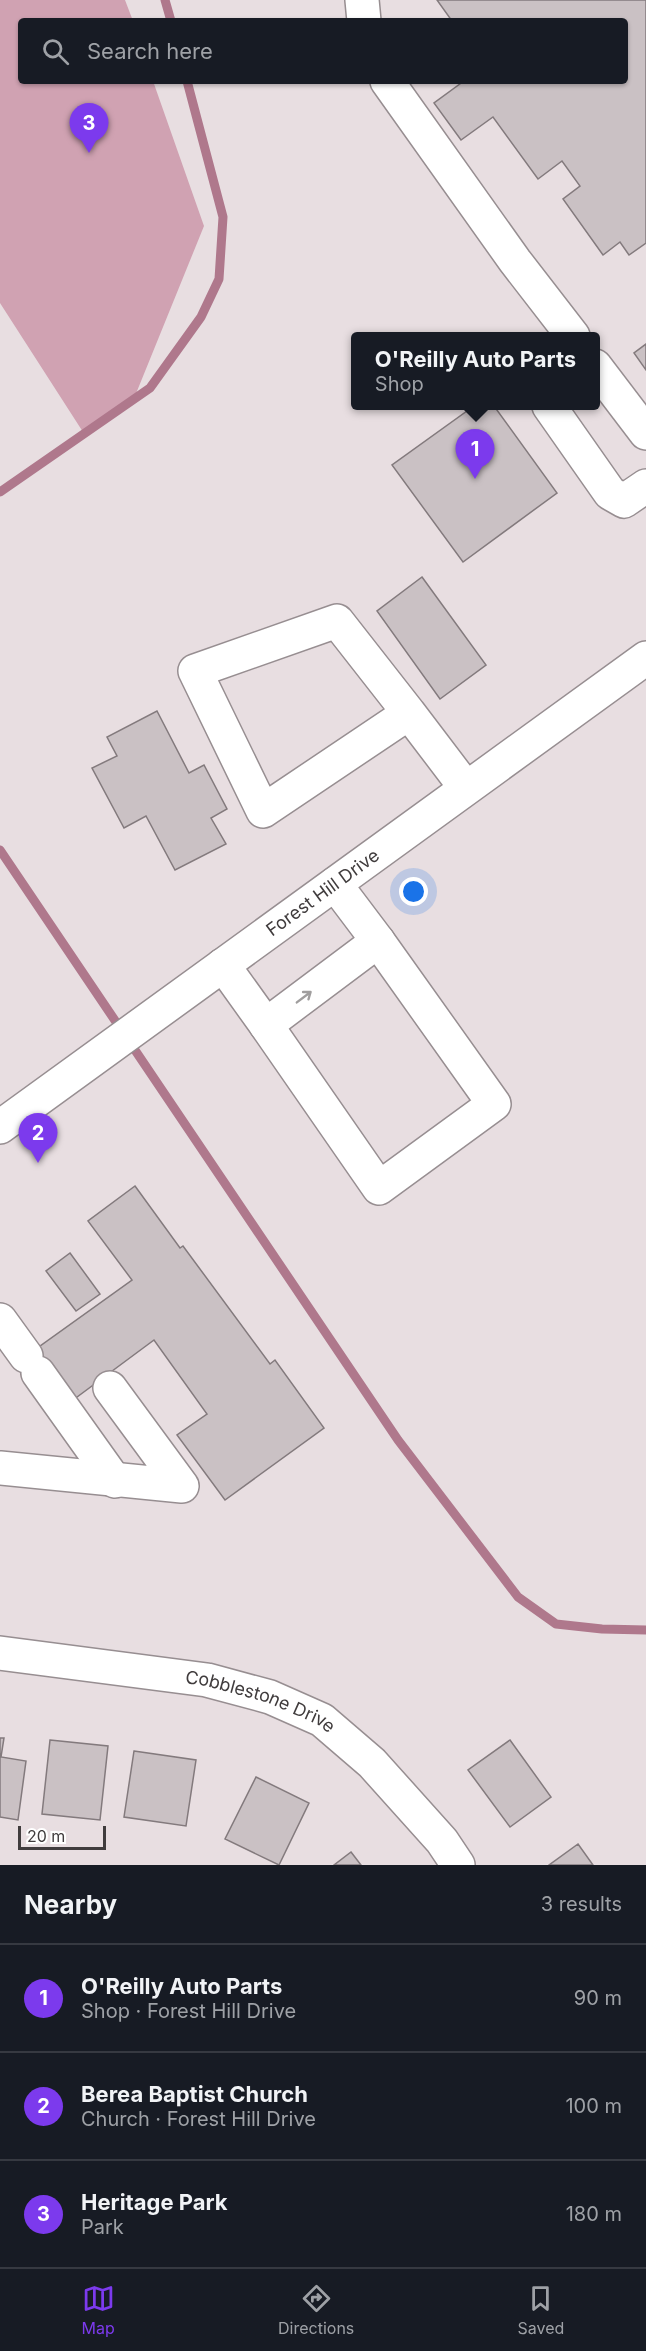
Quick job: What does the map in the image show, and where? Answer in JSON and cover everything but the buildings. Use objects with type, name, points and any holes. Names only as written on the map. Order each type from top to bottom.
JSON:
[{"type":"main road","points":[[362,0],[364,18]]},
{"type":"main road","points":[[389,84],[568,332]]},
{"type":"main road","points":[[600,373],[646,433]]},
{"type":"main road","points":[[552,410],[610,493],[624,501],[646,486]]},
{"type":"main road","points":[[409,713],[263,811],[195,671],[337,621],[409,713],[466,788]]},
{"type":"main road","name":"Forest Hill Drive","points":[[0,1127],[646,658]]},
{"type":"main road","points":[[223,965],[379,1188],[494,1104],[335,884]]},
{"type":"main road","points":[[266,1025],[378,941]]},
{"type":"main road","points":[[0,1320],[115,1481]]},
{"type":"main road","points":[[0,1468],[182,1486],[110,1388]]},
{"type":"main road","name":"Cobblestone Drive","points":[[0,1653],[207,1680],[270,1697],[322,1720],[372,1763],[442,1841],[458,1865]]},
{"type":"shaded area","points":[[0,0],[125,0],[132,18],[18,18],[18,84],[154,84],[204,226],[133,401],[83,432],[0,303]]},
{"type":"waterway","points":[[165,0],[170,18]]},
{"type":"waterway","points":[[0,492],[150,388],[201,317],[219,279],[223,217],[188,84]]},
{"type":"waterway","points":[[0,850],[398,1440],[518,1597],[556,1624],[602,1629],[646,1630]]},
{"type":"place","name":"Heritage Park","points":[[89,153]]},
{"type":"place","name":"O'Reilly Auto Parts","points":[[475,479]]},
{"type":"place","name":"Berea Baptist Church","points":[[38,1163]]}]
